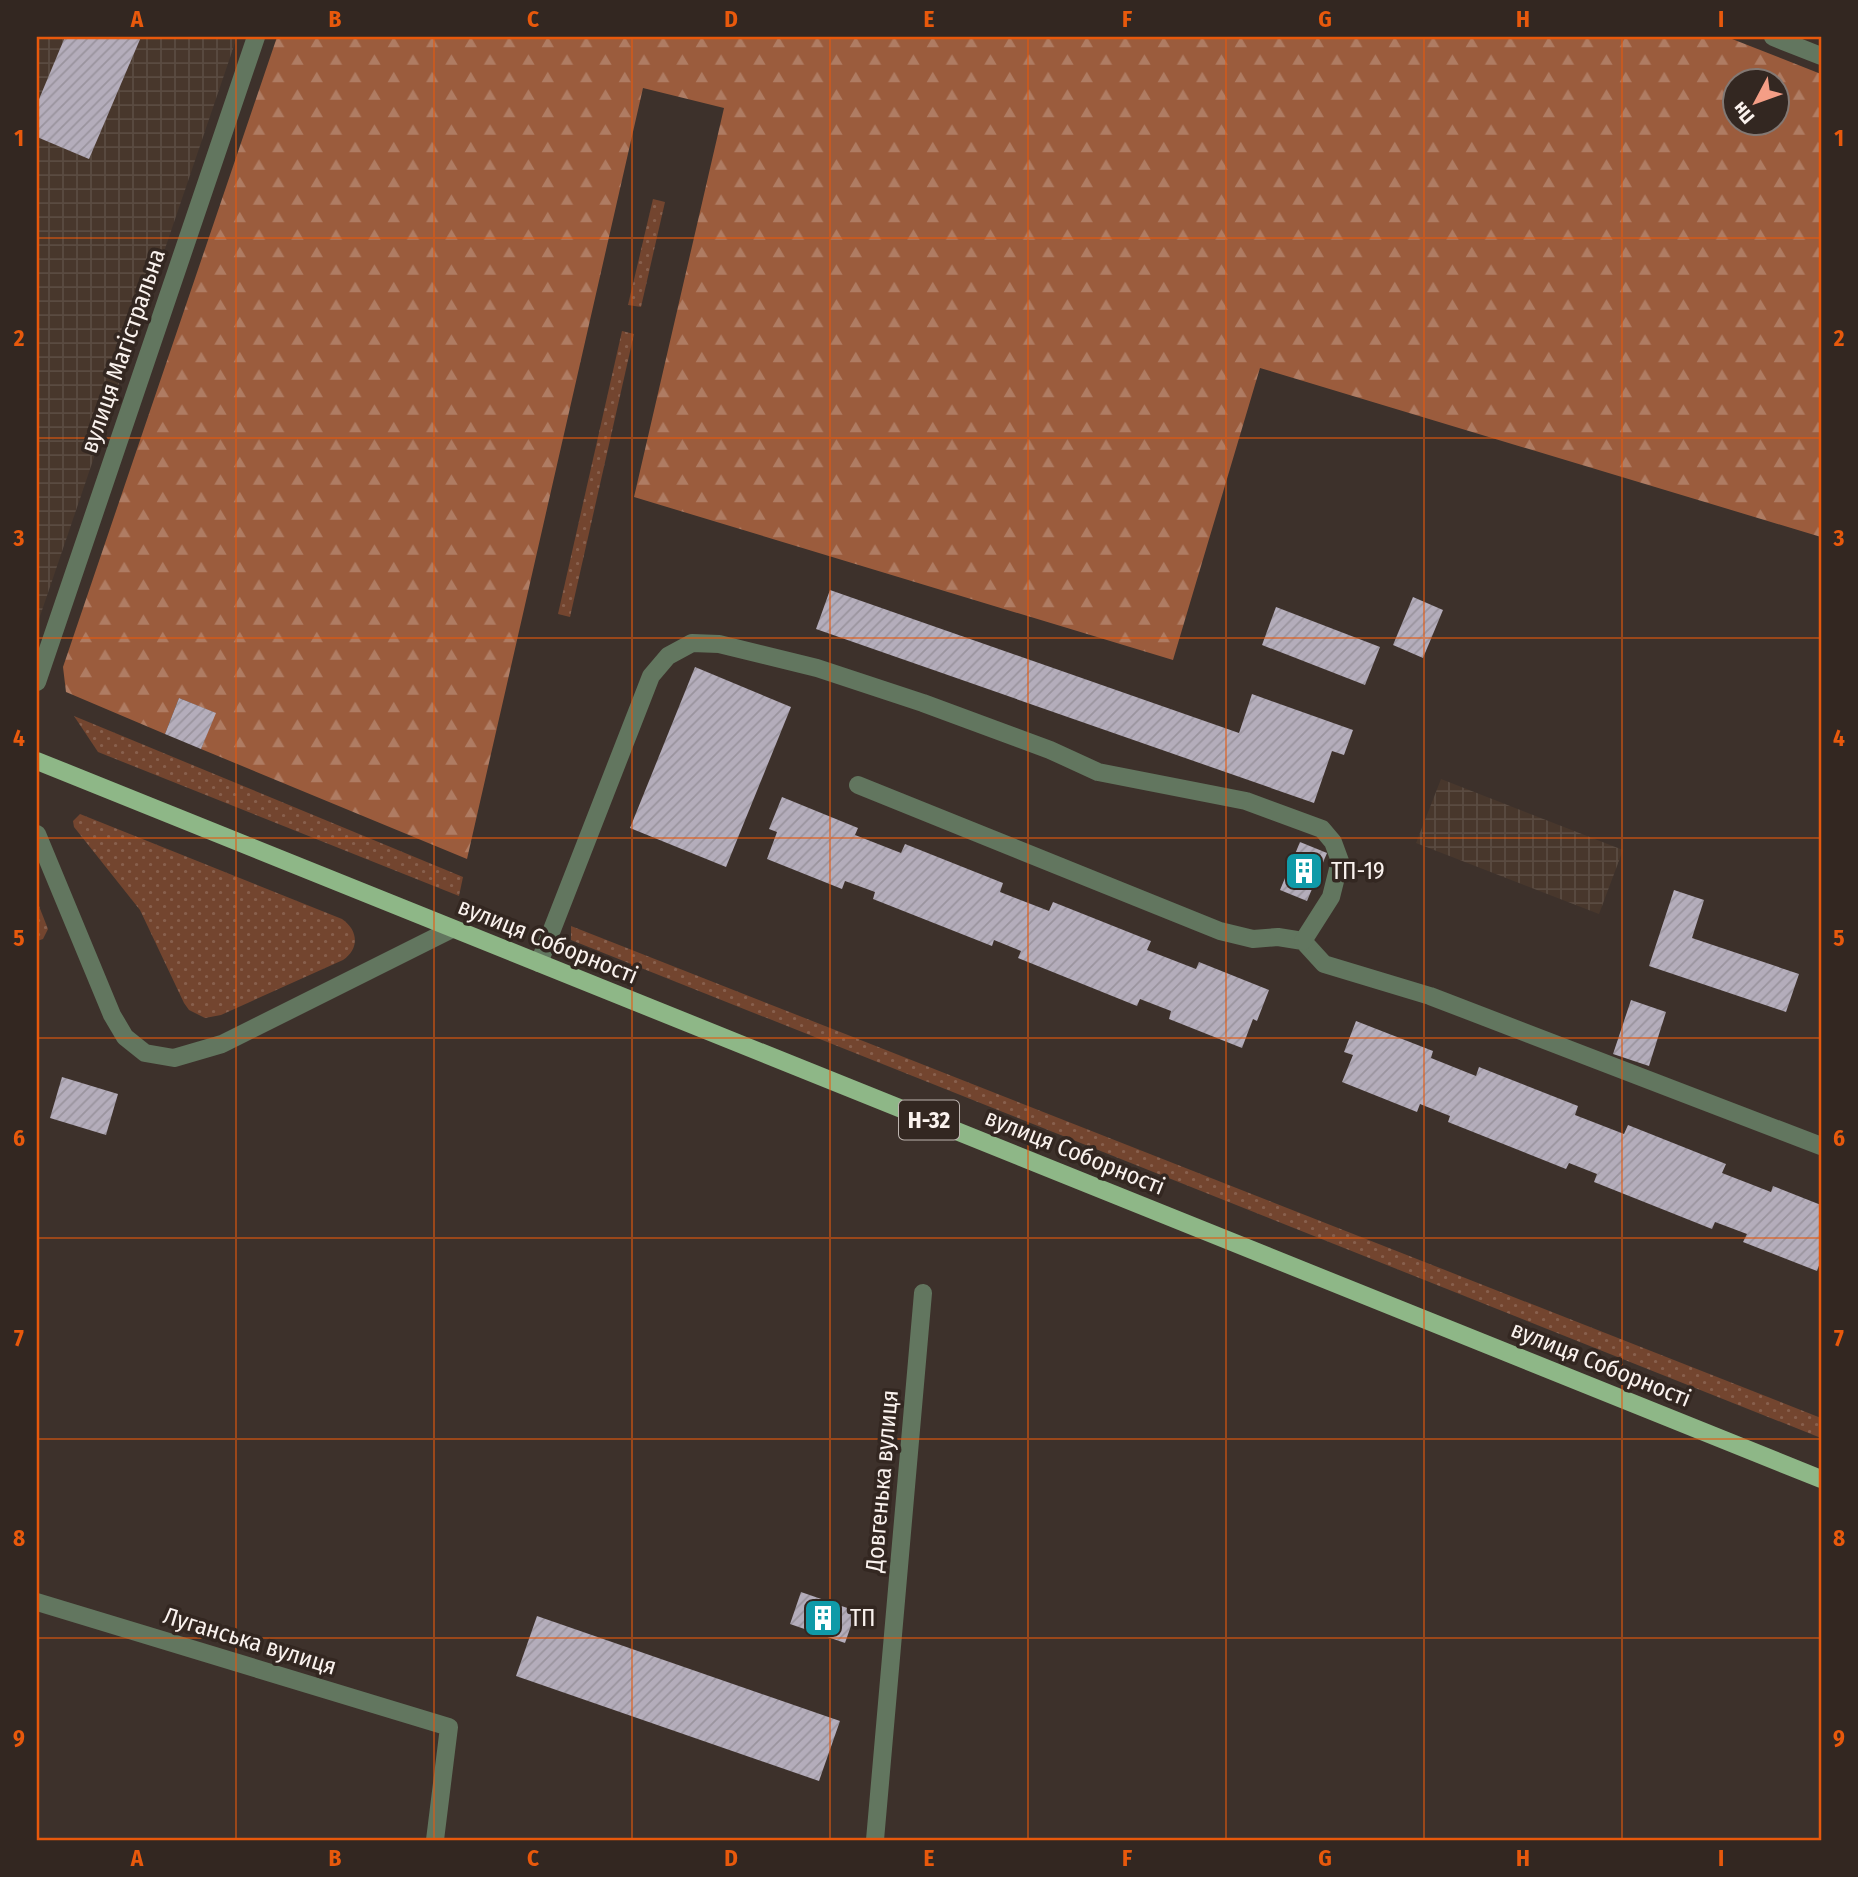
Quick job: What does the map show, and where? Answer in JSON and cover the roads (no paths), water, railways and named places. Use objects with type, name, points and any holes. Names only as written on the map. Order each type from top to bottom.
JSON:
[{"type":"main road","name":"вулиця Соборності","points":[[37,761],[1821,1479]]},
{"type":"street","name":"вулиця Магістральна","points":[[37,681],[256,37]]},
{"type":"street","points":[[1773,37],[1821,56]]},
{"type":"street","points":[[539,963],[651,676],[668,656],[692,643],[719,644],[817,668],[1037,745],[1098,772],[1246,801],[1322,829],[1334,842],[1340,861],[1331,897],[1304,941]]},
{"type":"street","points":[[858,785],[1220,931],[1253,939],[1278,937],[1304,941],[1324,964],[1430,996],[1821,1146]]},
{"type":"street","points":[[37,834],[112,1014],[125,1037],[145,1053],[174,1058],[222,1044],[452,929]]},
{"type":"street","name":"Довгенька вулиця","points":[[874,1840],[923,1293]]},
{"type":"street","name":"Луганська вулиця","points":[[37,1602],[449,1727],[435,1840]]},
{"type":"place","name":"ТП-19","points":[[1304,871]]},
{"type":"place","name":"ТП","points":[[823,1618]]}]
